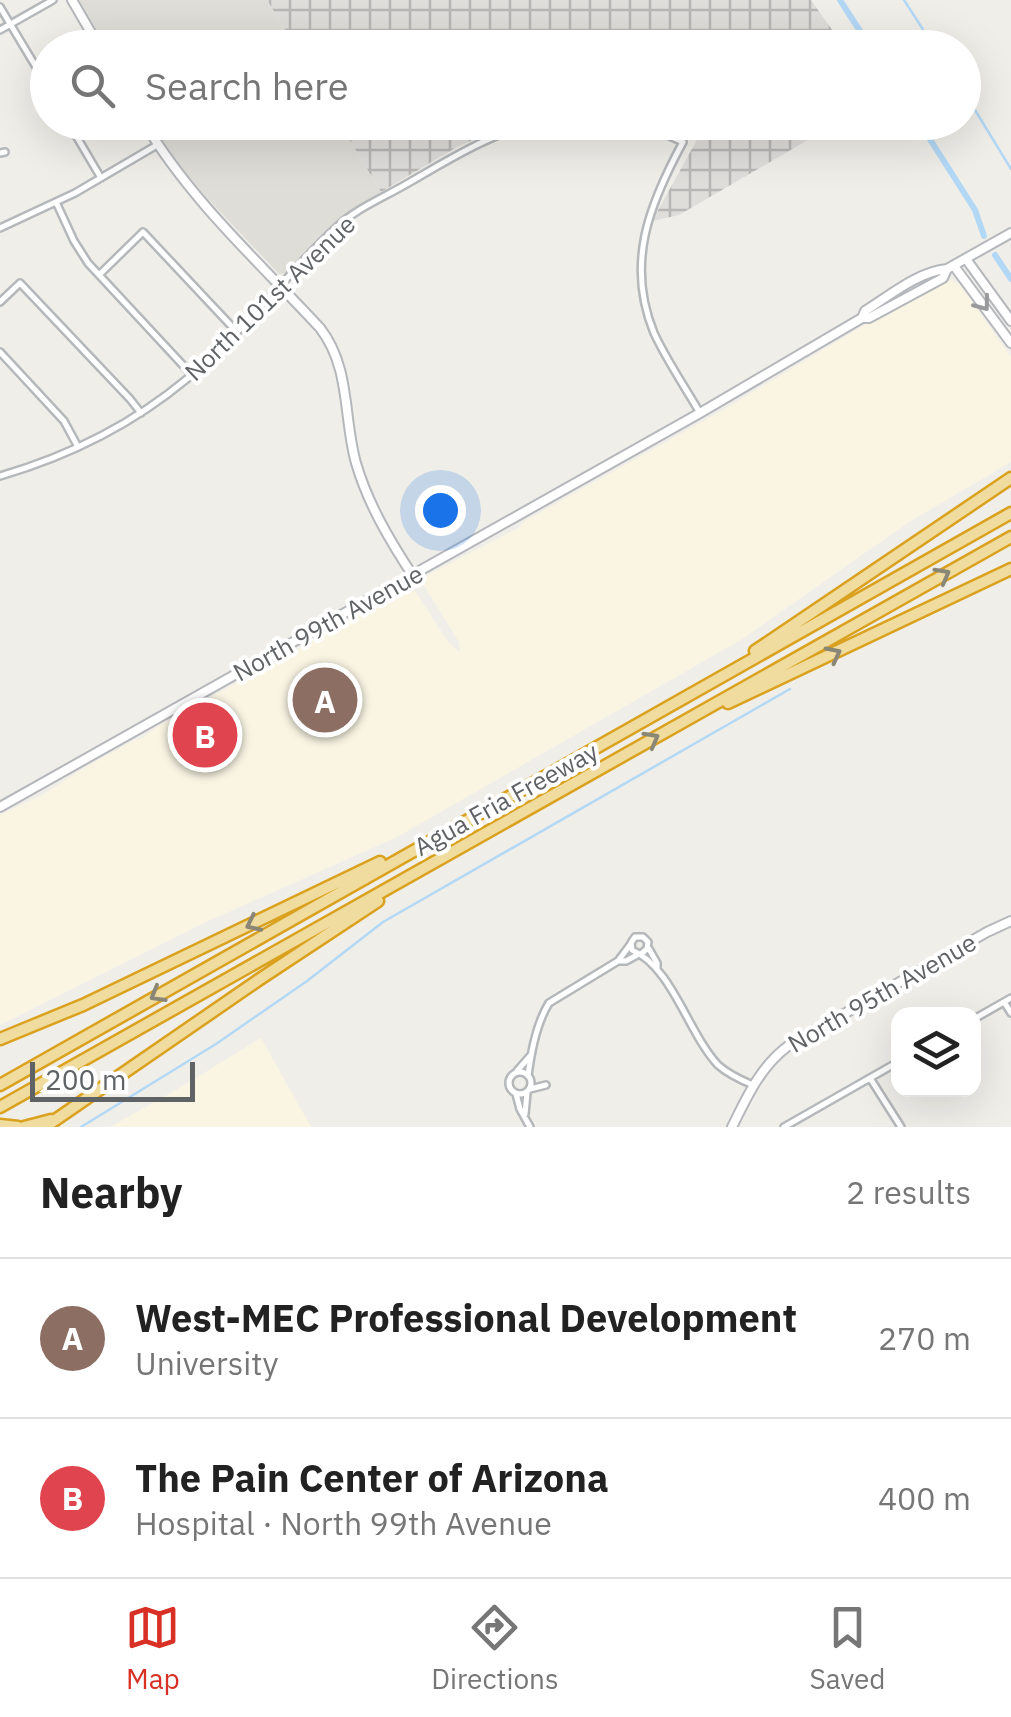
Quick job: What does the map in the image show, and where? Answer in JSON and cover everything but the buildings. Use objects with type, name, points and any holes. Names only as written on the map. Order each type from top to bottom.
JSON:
[{"type":"highway","points":[[670,705],[1011,478]]},
{"type":"highway","name":"Agua Fria Freeway","points":[[0,1084],[1011,513]]},
{"type":"highway","name":"Agua Fria Freeway","points":[[0,1108],[1011,537]]},
{"type":"highway","points":[[681,723],[1011,569]]},
{"type":"highway","points":[[0,1042],[436,838]]},
{"type":"highway","points":[[45,1127],[260,978],[446,856]]},
{"type":"highway","points":[[0,1125],[21,1127],[63,1114]]},
{"type":"main road","points":[[72,0],[90,30]]},
{"type":"main road","points":[[154,140],[188,187],[320,328],[334,350],[365,489],[412,576]]},
{"type":"main road","name":"North 99th Avenue","points":[[0,807],[700,414],[862,318],[869,318],[943,278],[950,268],[1011,233]]},
{"type":"main road","points":[[966,260],[1011,320]]},
{"type":"main road","points":[[950,268],[1011,343]]},
{"type":"main road","name":"North 95th Avenue","points":[[732,1127],[753,1085],[770,1062],[796,1041],[1011,921]]},
{"type":"street","points":[[0,30],[53,0]]},
{"type":"street","points":[[0,6],[30,56]]},
{"type":"street","points":[[79,140],[101,178]]},
{"type":"street","name":"North 101st Avenue","points":[[0,476],[78,447],[140,414],[192,375],[353,214],[489,140]]},
{"type":"street","points":[[679,140],[684,142],[648,218],[642,279],[653,330],[700,414]]},
{"type":"street","points":[[0,228],[56,202],[157,145]]},
{"type":"street","points":[[56,202],[80,252],[192,375]]},
{"type":"street","points":[[99,275],[143,232],[237,332]]},
{"type":"street","points":[[0,302],[20,283],[130,398],[140,414]]},
{"type":"street","points":[[0,352],[55,410],[78,447]]},
{"type":"street","points":[[47,417],[55,410]]},
{"type":"street","points":[[525,1114],[530,1054],[543,1012],[549,1003],[618,961],[633,938],[647,940],[643,951],[618,961]]},
{"type":"street","points":[[630,946],[634,952],[643,951]]},
{"type":"street","points":[[643,951],[717,1064],[753,1085]]},
{"type":"street","points":[[981,1015],[1008,1000],[1011,1014]]},
{"type":"street","points":[[530,1054],[510,1079],[509,1086],[530,1127]]},
{"type":"street","points":[[784,1127],[891,1066]]},
{"type":"street","points":[[514,1074],[521,1072],[546,1084],[516,1094]]},
{"type":"street","points":[[870,1078],[901,1127]]},
{"type":"shaded area","points":[[79,0],[267,0],[285,30],[97,30]]},
{"type":"shaded area","points":[[267,0],[811,0],[832,30],[285,30]]},
{"type":"shaded area","points":[[161,140],[349,140],[381,192],[341,218],[285,273],[279,274]]},
{"type":"shaded area","points":[[349,140],[473,140],[457,147],[381,192]]},
{"type":"shaded area","points":[[697,140],[808,140],[679,215],[652,221]]},
{"type":"shaded area","points":[[950,280],[959,284],[1011,357],[1011,462],[909,522],[744,638],[397,837],[206,922],[0,1025],[0,815],[44,794],[240,681],[258,675],[380,602],[410,589],[449,643],[460,652],[459,642],[423,584],[426,576],[520,527],[886,312]]},
{"type":"shaded area","points":[[261,1038],[311,1127],[110,1127],[176,1090]]},
{"type":"waterway","points":[[840,0],[859,30]]},
{"type":"waterway","points":[[904,0],[923,30]]},
{"type":"waterway","points":[[981,120],[1011,169]]},
{"type":"waterway","points":[[930,140],[975,210],[984,236]]},
{"type":"waterway","points":[[995,255],[1011,279]]},
{"type":"waterway","points":[[81,1127],[216,1044],[383,922],[790,689]]},
{"type":"place","name":"West-MEC Professional Development","points":[[325,700]]},
{"type":"place","name":"The Pain Center of Arizona","points":[[205,735]]}]
